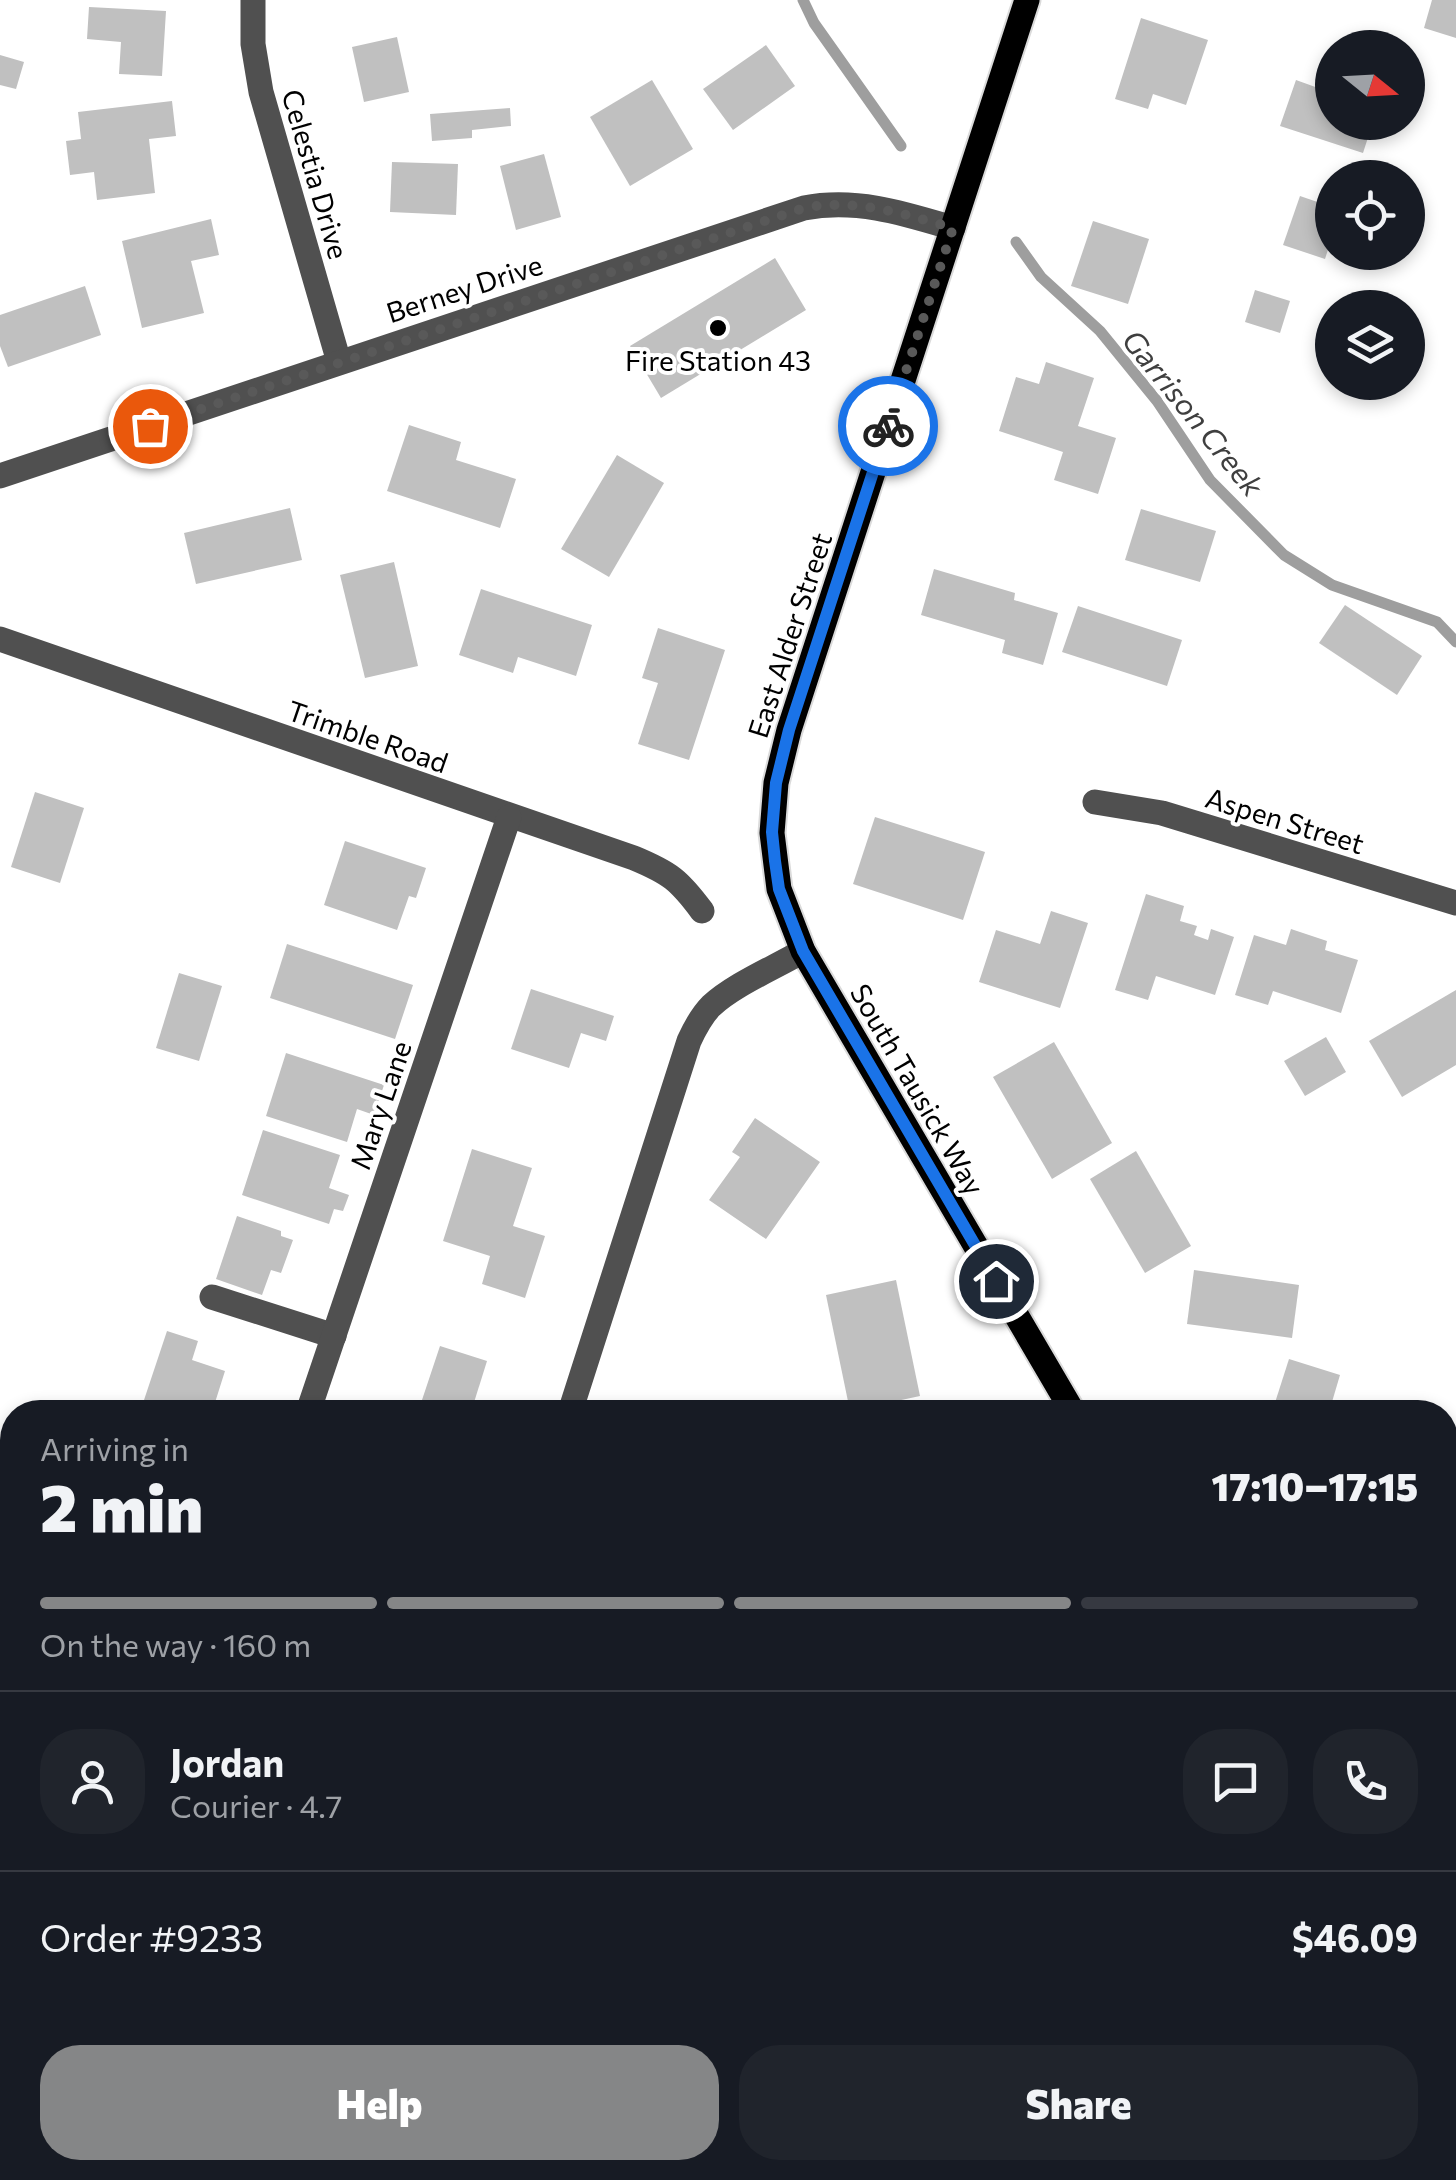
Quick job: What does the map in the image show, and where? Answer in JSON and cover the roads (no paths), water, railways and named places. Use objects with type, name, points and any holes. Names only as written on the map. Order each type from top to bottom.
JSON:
[{"type":"main road","name":"East Alder Street","points":[[803,951],[779,889],[772,832],[776,783],[789,730],[1027,0]]},
{"type":"main road","name":"South Tausick Way","points":[[803,951],[1066,1400]]},
{"type":"street","name":"Celestia Drive","points":[[253,0],[253,44],[260,92],[338,362]]},
{"type":"street","name":"Berney Drive","points":[[0,476],[804,208],[825,204],[873,206],[953,228]]},
{"type":"street","name":"Trimble Road","points":[[0,639],[634,858],[664,870],[702,911]]},
{"type":"street","name":"Aspen Street","points":[[1095,802],[1162,813],[1456,903]]},
{"type":"street","name":"Mary Lane","points":[[312,1400],[509,816]]},
{"type":"street","points":[[574,1400],[698,1022],[726,995],[803,951]]},
{"type":"street","points":[[212,1298],[334,1336]]},
{"type":"waterway","name":"Garrison Creek","points":[[803,0],[814,23],[901,146]]},
{"type":"waterway","name":"Garrison Creek","points":[[1016,242],[1041,277],[1100,331],[1157,401],[1210,480],[1284,555],[1332,585],[1437,622],[1456,642]]},
{"type":"place","name":"Fire Station 43","points":[[718,328]]}]
